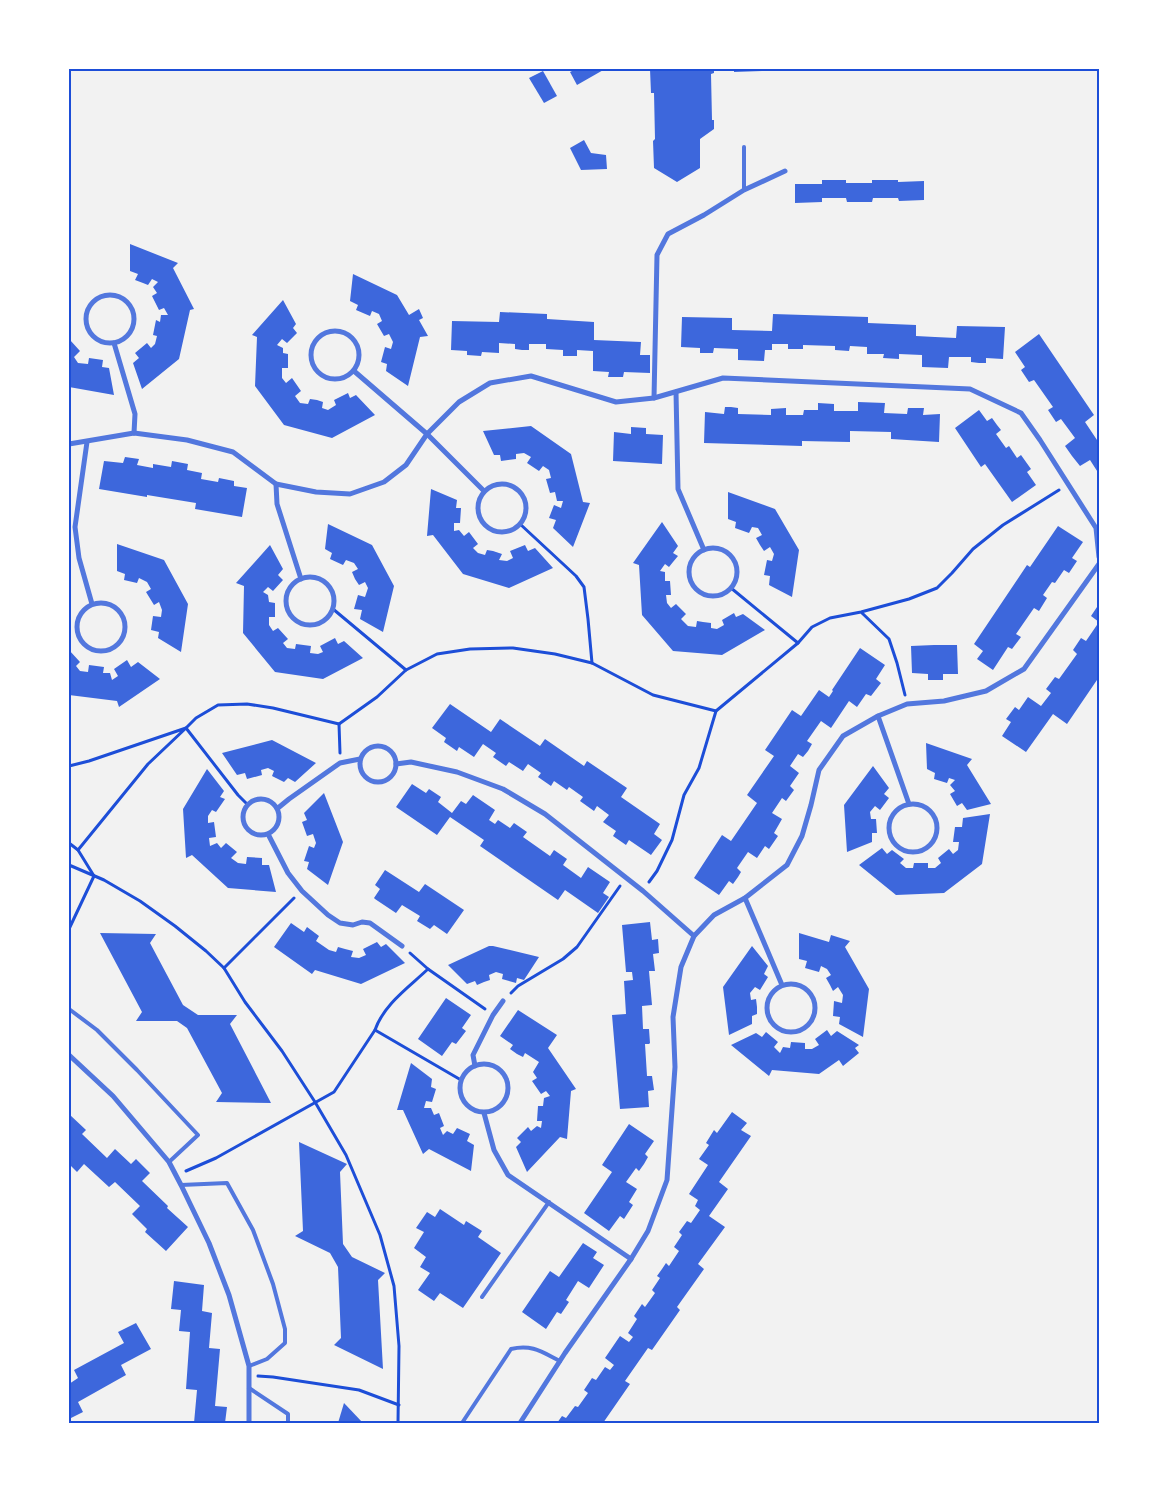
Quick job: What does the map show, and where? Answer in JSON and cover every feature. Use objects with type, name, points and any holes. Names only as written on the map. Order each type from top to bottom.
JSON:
[{"type":"street","points":[[654,398],[657,255],[668,234],[704,215],[744,190],[785,171]]},
{"type":"street","points":[[110,295],[119,297],[127,302],[135,318],[129,335],[121,341],[114,343],[100,341],[93,336],[88,329],[86,320],[93,302],[110,295]]},
{"type":"street","points":[[332,331],[348,335],[358,348],[358,364],[354,371],[340,379],[326,377],[319,373],[312,360],[311,352],[318,338],[332,331]]},
{"type":"street","points":[[114,343],[135,414],[134,433]]},
{"type":"street","points":[[354,371],[427,434],[484,491]]},
{"type":"street","points":[[69,444],[134,433],[187,440],[233,452],[276,484],[316,492],[350,494],[384,482],[406,465],[427,434],[459,402],[490,383],[507,380],[532,376],[616,402],[654,398],[723,378],[970,389],[1021,413],[1097,527],[1099,557]]},
{"type":"street","points":[[676,392],[678,489],[704,550]]},
{"type":"street","points":[[87,442],[75,526],[79,558],[92,604]]},
{"type":"street","points":[[276,484],[277,504],[301,579]]},
{"type":"street","points":[[507,484],[521,493],[525,500],[526,508],[520,524],[507,531],[499,532],[485,526],[478,513],[478,505],[484,491],[491,486],[507,484]]},
{"type":"street","points":[[712,548],[726,552],[732,558],[736,565],[736,573],[735,581],[731,588],[717,596],[702,594],[695,589],[691,583],[689,567],[697,554],[712,548]]},
{"type":"street","points":[[520,1423],[560,1361],[632,1259],[648,1231],[667,1180],[675,1067],[673,1017],[681,967],[694,936],[714,915],[745,898],[787,866],[802,836],[819,770],[843,736],[878,716],[907,704],[944,701],[986,691],[1024,669],[1099,564]]},
{"type":"street","points":[[317,578],[330,587],[333,594],[333,609],[323,622],[316,625],[300,623],[289,612],[286,605],[287,597],[290,589],[301,579],[317,578]]},
{"type":"street","points":[[92,604],[108,604],[121,614],[124,621],[122,637],[117,644],[103,651],[89,648],[78,636],[77,621],[80,614],[92,604]]},
{"type":"street","points":[[878,716],[909,804]]},
{"type":"street","points":[[278,808],[340,763],[360,759],[367,750],[377,746],[388,749],[395,758],[395,770],[392,775],[382,782],[376,782],[370,780],[361,772],[360,759]]},
{"type":"street","points":[[396,764],[411,762],[457,772],[503,789],[545,814],[627,877],[694,936]]},
{"type":"street","points":[[257,798],[264,798],[278,808],[279,820],[273,831],[268,834],[256,835],[246,828],[242,816],[247,804],[257,798]]},
{"type":"street","points":[[909,804],[924,806],[935,818],[937,826],[933,841],[920,851],[904,850],[892,841],[889,833],[891,818],[895,811],[909,804]]},
{"type":"street","points":[[268,834],[288,873],[302,891],[328,915],[340,923],[353,925],[362,922],[370,923],[402,946]]},
{"type":"street","points":[[745,898],[782,985]]},
{"type":"street","points":[[782,985],[798,985],[806,988],[814,1002],[813,1018],[808,1025],[794,1032],[786,1031],[773,1024],[767,1010],[771,995],[782,985]]},
{"type":"street","points":[[475,1066],[473,1055],[493,1015],[503,1001]]},
{"type":"street","points":[[69,1055],[113,1096],[169,1162],[181,1185],[209,1243],[229,1295],[249,1366],[249,1423]]},
{"type":"street","points":[[490,1065],[497,1068],[503,1074],[508,1088],[507,1095],[504,1102],[498,1108],[484,1112],[476,1111],[469,1108],[464,1102],[460,1088],[462,1080],[465,1074],[475,1066],[490,1065]]},
{"type":"street","points":[[484,1112],[494,1150],[508,1175],[632,1259]]},
{"type":"lane","points":[[744,147],[744,190]]},
{"type":"lane","points":[[69,1009],[97,1030],[198,1135],[169,1162]]},
{"type":"lane","points":[[181,1185],[227,1183],[253,1230],[273,1284],[285,1328],[285,1343],[267,1359],[249,1366]]},
{"type":"lane","points":[[482,1297],[549,1202]]},
{"type":"lane","points":[[462,1423],[511,1349],[531,1347],[560,1361]]},
{"type":"lane","points":[[249,1388],[288,1414],[288,1423]]},
{"type":"path","points":[[643,891],[657,871],[672,840],[684,795],[699,768],[716,711],[798,643],[812,627],[830,618],[861,612],[936,588],[973,549],[1003,525],[1068,485]]},
{"type":"path","points":[[520,524],[576,576],[584,588],[592,663]]},
{"type":"path","points":[[731,588],[798,643]]},
{"type":"path","points":[[333,609],[406,670]]},
{"type":"path","points":[[861,612],[889,639],[898,663],[907,704]]},
{"type":"path","points":[[78,850],[148,764],[196,718],[218,706],[247,704],[273,708],[339,724],[377,697],[406,670],[437,654],[470,649],[513,648],[556,654],[592,663],[654,695],[716,711]]},
{"type":"path","points":[[339,724],[340,763]]},
{"type":"path","points":[[69,766],[186,728]]},
{"type":"path","points":[[186,728],[247,804]]},
{"type":"path","points":[[69,843],[78,850],[94,876]]},
{"type":"path","points":[[69,865],[104,880],[140,901],[175,926],[224,968],[245,1002],[282,1051],[315,1102],[346,1155],[382,1243],[394,1286],[399,1346],[398,1423]]},
{"type":"path","points":[[69,929],[94,876]]},
{"type":"path","points":[[503,1001],[518,986],[563,959],[577,947],[627,877]]},
{"type":"path","points":[[224,968],[302,891]]},
{"type":"path","points":[[402,946],[428,969],[493,1015]]},
{"type":"path","points":[[175,1176],[216,1158],[334,1092],[375,1030],[379,1019],[396,998],[428,969]]},
{"type":"path","points":[[375,1030],[462,1080]]},
{"type":"path","points":[[249,1376],[273,1377],[358,1390],[399,1405]]},
{"type":"building","points":[[571,69],[605,69],[577,85],[570,72],[572,71]]},
{"type":"building","points":[[650,69],[714,69],[714,73],[711,74],[712,120],[714,120],[714,129],[700,139],[700,168],[677,182],[654,168],[654,93],[651,93]]},
{"type":"building","points":[[734,69],[762,69],[762,71],[734,72]]},
{"type":"building","points":[[790,69],[818,69],[818,71],[790,71]]},
{"type":"building","points":[[543,71],[557,96],[544,103],[529,78]]},
{"type":"building","points":[[584,140],[591,153],[606,155],[607,169],[581,170],[570,148]]},
{"type":"building","points":[[822,180],[846,180],[846,183],[872,183],[872,180],[924,181],[924,200],[899,201],[898,198],[873,198],[872,202],[847,202],[846,198],[822,198],[822,202],[795,203],[795,184],[822,184]]},
{"type":"building","points":[[130,244],[178,263],[173,268],[194,309],[190,310],[179,359],[142,389],[133,363],[139,358],[135,353],[147,343],[151,348],[155,344],[157,336],[153,335],[156,320],[160,322],[161,315],[168,315],[164,308],[159,310],[152,296],[157,293],[153,287],[158,282],[152,279],[148,285],[135,280],[138,274],[130,271]]},
{"type":"building","points":[[353,274],[397,295],[409,315],[419,309],[423,318],[419,320],[428,336],[420,337],[408,386],[386,371],[387,364],[381,362],[385,347],[391,349],[393,342],[389,334],[384,336],[377,324],[382,321],[379,314],[372,311],[370,316],[356,310],[358,305],[350,301]]},
{"type":"building","points":[[283,300],[296,324],[293,328],[297,333],[287,343],[282,339],[277,345],[283,348],[283,353],[288,354],[288,368],[282,368],[282,378],[286,383],[292,378],[301,391],[295,396],[300,403],[308,404],[310,399],[317,400],[323,402],[322,408],[328,410],[336,405],[334,400],[348,393],[350,398],[356,395],[375,415],[332,438],[284,425],[255,386],[257,337],[252,335]]},
{"type":"building","points":[[500,312],[547,314],[547,319],[594,322],[594,340],[641,342],[640,355],[650,355],[650,373],[624,372],[623,377],[608,377],[609,372],[593,371],[593,351],[577,350],[577,356],[563,356],[563,350],[546,349],[546,344],[529,344],[529,350],[522,350],[515,349],[515,344],[499,343],[499,353],[482,352],[481,356],[467,355],[467,351],[451,350],[452,321],[499,322]]},
{"type":"building","points":[[773,314],[868,317],[868,323],[916,325],[916,336],[956,338],[957,326],[1005,327],[1003,359],[986,358],[986,363],[979,363],[971,362],[971,357],[949,357],[948,368],[922,367],[922,355],[899,354],[899,359],[883,358],[884,354],[867,354],[867,347],[850,346],[849,351],[835,350],[835,346],[803,345],[803,349],[788,349],[788,344],[772,344],[772,350],[765,350],[764,361],[738,360],[738,349],[714,348],[713,353],[700,353],[700,348],[681,347],[682,317],[732,318],[732,330],[772,331]]},
{"type":"building","points":[[1039,334],[1094,415],[1085,422],[1099,443],[1099,474],[1090,460],[1080,466],[1072,456],[1065,446],[1075,438],[1061,419],[1056,422],[1048,410],[1053,407],[1034,380],[1029,382],[1021,370],[1025,367],[1015,352]]},
{"type":"building","points":[[70,340],[80,351],[74,357],[78,363],[88,364],[89,358],[103,360],[102,367],[109,368],[114,395],[69,387]]},
{"type":"building","points":[[858,402],[885,403],[884,413],[907,414],[908,408],[924,408],[923,415],[940,414],[939,442],[891,439],[891,432],[850,431],[850,442],[802,441],[802,446],[704,443],[705,412],[724,414],[725,407],[731,407],[738,408],[738,414],[771,415],[771,409],[786,408],[786,415],[803,415],[804,410],[818,410],[818,403],[834,404],[834,411],[858,411]]},
{"type":"building","points":[[979,410],[987,421],[992,418],[1001,430],[996,434],[1006,448],[1009,446],[1017,458],[1021,455],[1031,469],[1027,472],[1036,485],[1012,502],[985,464],[981,467],[955,428]]},
{"type":"building","points":[[531,426],[571,454],[583,502],[590,503],[573,547],[553,528],[556,520],[549,518],[554,505],[561,508],[563,501],[557,501],[555,492],[550,493],[546,479],[551,478],[549,470],[543,466],[539,471],[527,463],[531,457],[524,453],[516,454],[516,459],[501,461],[500,455],[494,455],[483,431]]},
{"type":"building","points":[[631,427],[646,428],[646,434],[663,435],[662,464],[613,461],[614,432],[631,434]]},
{"type":"building","points":[[125,457],[139,459],[137,465],[153,468],[153,464],[171,467],[172,461],[188,464],[187,470],[202,473],[201,479],[218,482],[219,478],[234,481],[234,486],[247,488],[242,517],[195,509],[196,503],[99,489],[104,461],[123,463]]},
{"type":"building","points":[[431,489],[457,500],[456,508],[461,508],[460,523],[454,523],[454,531],[459,530],[464,536],[469,532],[478,544],[473,548],[478,553],[485,555],[487,550],[493,551],[502,554],[499,560],[507,561],[513,558],[510,551],[525,545],[528,551],[535,548],[553,568],[509,588],[463,574],[433,535],[427,536]]},
{"type":"building","points":[[728,492],[775,509],[799,550],[792,597],[769,585],[770,576],[764,575],[767,560],[772,561],[774,554],[770,547],[764,551],[760,545],[756,538],[762,535],[758,528],[752,527],[749,533],[735,528],[736,522],[728,519]]},
{"type":"building","points":[[662,522],[678,546],[673,553],[678,556],[669,567],[665,564],[660,571],[665,572],[665,581],[670,581],[671,595],[666,595],[667,603],[671,608],[676,604],[686,614],[681,619],[688,626],[696,627],[697,621],[711,623],[711,628],[717,629],[724,625],[722,620],[734,613],[736,617],[743,614],[765,630],[722,655],[673,651],[642,615],[639,565],[633,563]]},
{"type":"building","points":[[328,524],[372,545],[394,586],[383,632],[360,619],[362,610],[354,609],[358,595],[365,597],[368,588],[365,582],[359,585],[355,579],[352,572],[358,569],[354,563],[346,560],[343,565],[330,559],[332,553],[325,549]]},
{"type":"building","points":[[1058,526],[1083,542],[1072,558],[1077,561],[1069,573],[1064,570],[1055,583],[1052,582],[1043,595],[1047,598],[1039,611],[1034,608],[1016,634],[1021,637],[1012,649],[1008,647],[993,670],[977,659],[983,651],[974,644],[1027,565],[1030,567]]},
{"type":"building","points":[[117,544],[164,560],[188,604],[181,652],[158,638],[159,632],[151,630],[153,616],[161,617],[162,610],[159,602],[154,605],[146,592],[151,589],[147,582],[139,578],[137,583],[124,580],[125,574],[117,571]]},
{"type":"building","points":[[270,545],[283,569],[278,575],[283,580],[273,591],[268,587],[263,592],[268,595],[269,602],[275,603],[275,617],[269,617],[269,625],[273,631],[278,628],[288,639],[283,643],[287,648],[295,649],[296,644],[311,646],[310,653],[318,654],[323,652],[320,646],[335,638],[338,644],[344,641],[363,658],[323,679],[275,672],[243,633],[244,586],[236,583]]},
{"type":"building","points":[[1099,604],[1099,622],[1091,616]]},
{"type":"building","points":[[1099,622],[1099,677],[1067,724],[1053,714],[1026,752],[1002,736],[1011,722],[1006,719],[1015,707],[1019,710],[1028,697],[1041,706],[1051,693],[1046,689],[1055,677],[1059,679],[1077,654],[1073,650],[1081,638],[1086,641]]},
{"type":"building","points":[[957,645],[958,674],[943,674],[943,680],[928,680],[928,674],[912,673],[911,646]]},
{"type":"building","points":[[860,648],[885,665],[876,679],[881,683],[871,696],[866,694],[857,707],[849,701],[831,728],[821,721],[807,741],[812,744],[808,751],[803,757],[798,754],[790,766],[799,773],[790,786],[794,790],[786,801],[782,798],[772,813],[782,819],[774,833],[778,836],[769,849],[765,846],[757,858],[748,852],[737,868],[741,872],[738,877],[733,884],[729,881],[719,895],[694,878],[722,835],[731,841],[757,803],[747,795],[774,756],[765,750],[792,710],[801,716],[819,690],[829,697]]},
{"type":"building","points":[[69,650],[80,662],[76,666],[80,671],[88,672],[89,665],[104,667],[103,673],[110,673],[112,680],[118,676],[114,669],[127,660],[131,667],[138,662],[160,679],[119,707],[117,701],[69,695]]},
{"type":"building","points":[[450,704],[491,732],[500,719],[540,746],[545,739],[584,766],[587,761],[627,788],[621,797],[660,824],[654,834],[662,840],[651,855],[629,840],[626,845],[613,836],[616,831],[603,822],[609,815],[597,806],[594,811],[580,801],[583,797],[569,787],[567,790],[554,781],[551,786],[538,777],[541,773],[528,764],[523,771],[509,762],[506,766],[493,757],[496,753],[483,744],[474,757],[459,747],[457,751],[444,742],[446,738],[432,728]]},
{"type":"building","points":[[272,740],[316,763],[295,782],[288,778],[284,782],[272,776],[274,771],[268,768],[261,770],[262,775],[247,779],[245,773],[237,775],[222,753]]},
{"type":"building","points":[[926,743],[972,759],[967,765],[991,804],[967,810],[962,803],[957,806],[950,794],[955,791],[950,785],[955,780],[949,778],[947,783],[934,779],[935,773],[927,769]]},
{"type":"building","points":[[873,766],[889,788],[884,794],[889,798],[880,810],[875,806],[870,812],[871,819],[876,819],[877,833],[872,833],[872,842],[847,852],[844,805]]},
{"type":"building","points":[[207,769],[224,791],[220,797],[225,799],[216,812],[212,810],[208,816],[208,823],[214,822],[216,837],[209,838],[210,846],[217,843],[221,848],[226,843],[237,852],[231,858],[238,863],[246,864],[247,857],[262,858],[262,865],[269,865],[276,892],[228,888],[192,855],[186,858],[183,809]]},
{"type":"building","points":[[412,784],[426,793],[429,789],[441,797],[438,802],[452,813],[461,801],[466,804],[473,795],[495,810],[489,820],[495,824],[498,820],[510,828],[514,823],[527,832],[523,837],[550,856],[554,850],[567,859],[563,865],[581,878],[588,867],[610,882],[603,893],[609,897],[598,913],[565,890],[558,900],[480,846],[484,840],[450,817],[437,835],[396,807]]},
{"type":"building","points":[[324,793],[343,842],[328,885],[307,869],[309,862],[304,861],[309,846],[314,848],[316,843],[313,834],[307,836],[302,822],[307,820],[304,813]]},
{"type":"building","points":[[990,814],[982,864],[944,893],[896,895],[859,865],[882,848],[887,854],[892,850],[904,859],[900,863],[906,868],[913,868],[914,863],[928,863],[928,868],[935,868],[941,863],[938,858],[949,849],[953,854],[958,850],[959,842],[953,842],[955,827],[962,827],[963,818]]},
{"type":"building","points":[[385,870],[419,892],[425,884],[464,910],[447,934],[434,925],[430,929],[417,921],[420,916],[402,905],[396,913],[374,898],[380,889],[375,885]]},
{"type":"building","points":[[650,922],[652,940],[658,939],[659,953],[653,954],[655,971],[649,971],[652,1005],[642,1006],[643,1029],[649,1029],[650,1043],[645,1044],[647,1076],[652,1076],[654,1090],[648,1091],[649,1107],[620,1109],[612,1015],[626,1014],[624,981],[633,980],[632,972],[626,972],[622,925]]},
{"type":"building","points":[[291,923],[304,932],[307,927],[319,936],[316,941],[329,950],[336,952],[338,947],[353,951],[351,957],[359,958],[366,955],[363,949],[377,942],[381,947],[386,944],[405,963],[361,984],[315,970],[312,974],[274,947]]},
{"type":"building","points":[[100,933],[156,934],[150,943],[183,1005],[198,1015],[237,1015],[230,1024],[271,1103],[216,1102],[222,1093],[187,1028],[177,1021],[136,1021],[142,1012]]},
{"type":"building","points":[[799,933],[829,942],[831,935],[850,941],[845,947],[869,989],[863,1037],[839,1024],[840,1017],[833,1016],[834,1001],[842,1003],[843,995],[838,987],[833,991],[826,978],[831,975],[827,969],[821,966],[819,972],[805,968],[807,961],[799,959]]},
{"type":"building","points":[[489,946],[539,957],[524,980],[517,978],[516,983],[502,979],[503,974],[496,972],[489,975],[490,980],[477,985],[475,981],[467,984],[448,965]]},
{"type":"building","points":[[752,946],[768,966],[764,974],[768,977],[760,990],[755,987],[750,993],[751,1000],[756,999],[757,1007],[757,1014],[752,1016],[752,1024],[729,1035],[723,987]]},
{"type":"building","points":[[446,998],[471,1015],[462,1028],[466,1031],[456,1044],[452,1042],[442,1056],[418,1039]]},
{"type":"building","points":[[518,1010],[557,1035],[548,1048],[576,1089],[571,1091],[567,1139],[560,1137],[527,1172],[516,1147],[521,1142],[517,1138],[528,1127],[531,1131],[537,1126],[541,1128],[542,1121],[537,1121],[538,1106],[543,1106],[544,1098],[550,1096],[546,1091],[541,1094],[532,1081],[537,1078],[533,1072],[539,1062],[525,1053],[523,1057],[517,1054],[510,1049],[513,1045],[500,1036]]},
{"type":"building","points":[[827,1030],[831,1036],[837,1031],[859,1045],[855,1048],[859,1053],[843,1066],[839,1060],[819,1074],[772,1070],[769,1076],[731,1045],[756,1033],[762,1037],[766,1032],[778,1042],[774,1047],[780,1053],[783,1047],[790,1048],[791,1042],[805,1043],[805,1049],[812,1049],[819,1045],[815,1039]]},
{"type":"building","points":[[411,1063],[432,1079],[431,1087],[436,1089],[432,1102],[426,1101],[424,1108],[431,1108],[434,1115],[439,1113],[444,1126],[440,1128],[443,1135],[447,1131],[453,1134],[457,1128],[470,1134],[467,1141],[474,1145],[471,1171],[429,1149],[423,1154],[403,1110],[397,1110]]},
{"type":"building","points":[[732,1112],[747,1123],[741,1130],[751,1136],[719,1182],[728,1189],[709,1216],[725,1227],[698,1264],[704,1269],[677,1307],[680,1310],[652,1350],[648,1348],[625,1381],[630,1384],[603,1423],[557,1423],[562,1416],[566,1418],[575,1406],[578,1407],[588,1393],[584,1390],[592,1378],[596,1380],[605,1367],[610,1370],[614,1365],[605,1358],[620,1336],[629,1342],[633,1337],[628,1333],[637,1319],[634,1316],[642,1304],[645,1307],[655,1293],[652,1290],[660,1278],[657,1276],[666,1263],[669,1266],[679,1251],[674,1247],[682,1235],[679,1232],[687,1221],[691,1223],[700,1210],[695,1206],[698,1200],[689,1194],[708,1165],[699,1159],[709,1145],[706,1143],[714,1130],[717,1133]]},
{"type":"building","points":[[69,1114],[86,1130],[82,1134],[107,1158],[115,1149],[131,1164],[136,1159],[150,1173],[142,1181],[188,1227],[166,1251],[145,1232],[147,1229],[132,1214],[140,1206],[115,1182],[109,1187],[84,1164],[77,1172],[69,1164]]},
{"type":"building","points":[[629,1124],[654,1141],[645,1154],[648,1157],[644,1164],[639,1171],[636,1168],[626,1182],[637,1189],[629,1202],[633,1205],[624,1219],[620,1216],[609,1231],[584,1213],[612,1172],[602,1165]]},
{"type":"building","points":[[299,1142],[347,1164],[340,1172],[343,1244],[352,1257],[385,1273],[378,1280],[383,1369],[334,1345],[341,1338],[338,1267],[330,1253],[295,1236],[303,1231]]},
{"type":"building","points":[[440,1209],[464,1225],[466,1221],[482,1231],[478,1237],[501,1253],[463,1308],[440,1293],[434,1301],[418,1290],[430,1273],[420,1267],[426,1257],[414,1248],[424,1232],[416,1228],[427,1212],[435,1217]]},
{"type":"building","points":[[583,1243],[597,1252],[593,1258],[604,1265],[589,1288],[578,1281],[566,1300],[569,1302],[561,1314],[557,1312],[546,1329],[522,1312],[550,1271],[559,1277]]},
{"type":"building","points":[[174,1281],[204,1285],[202,1311],[212,1313],[209,1348],[220,1349],[215,1406],[227,1407],[225,1423],[194,1423],[197,1390],[186,1389],[190,1332],[179,1331],[181,1310],[171,1309]]},
{"type":"building","points":[[136,1323],[151,1349],[121,1365],[126,1375],[78,1402],[83,1412],[69,1419],[69,1384],[78,1378],[74,1370],[124,1343],[118,1332]]},
{"type":"building","points":[[344,1403],[363,1423],[338,1423]]}]
